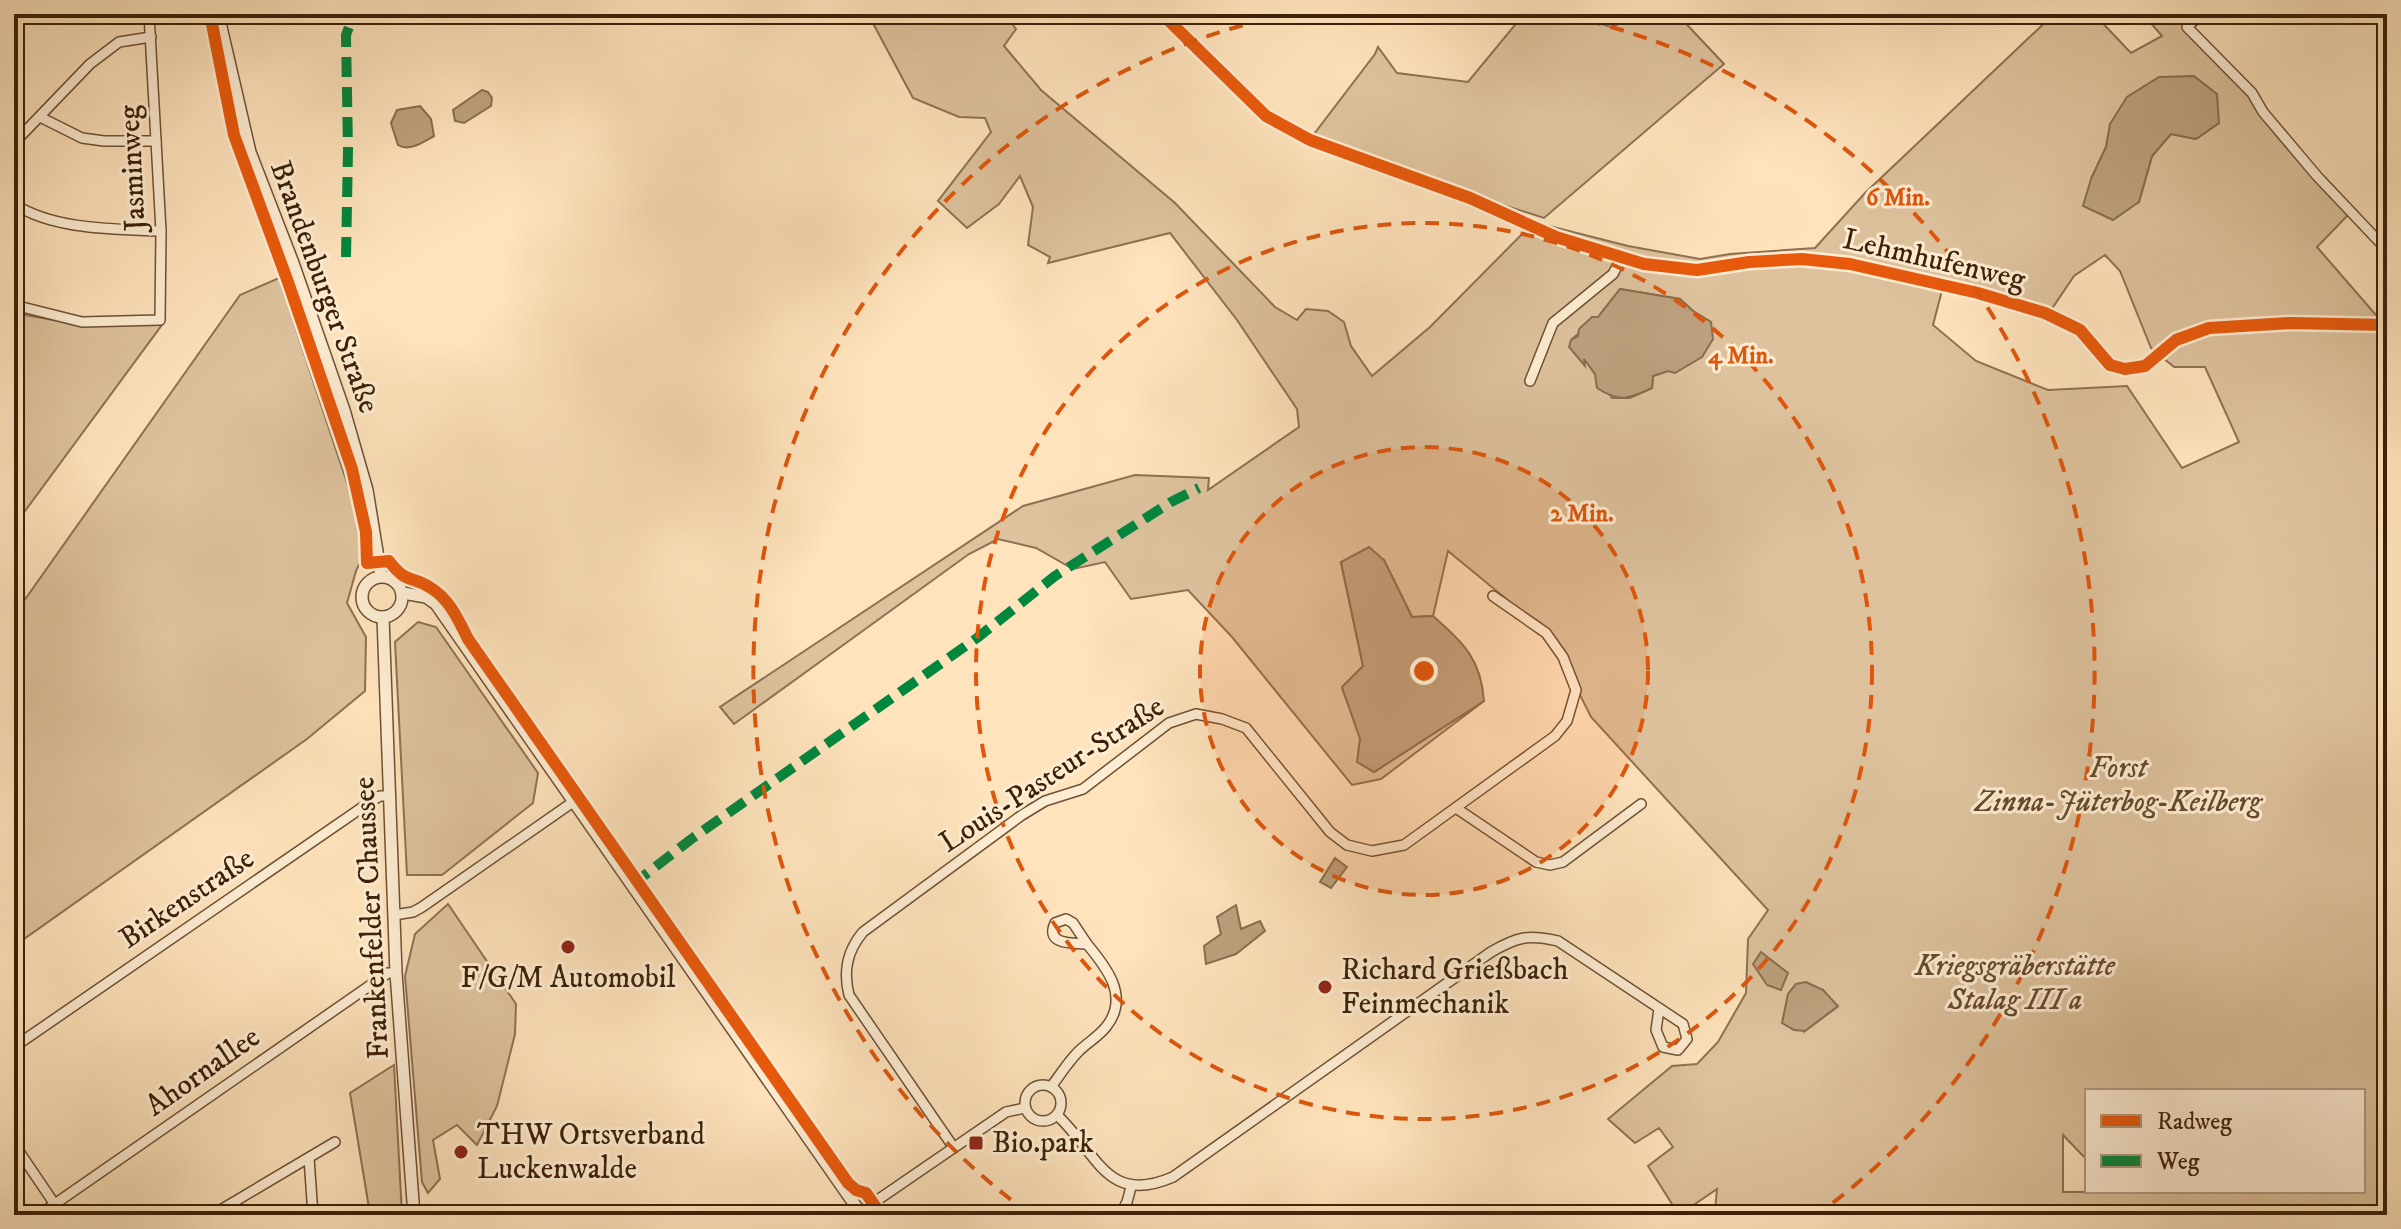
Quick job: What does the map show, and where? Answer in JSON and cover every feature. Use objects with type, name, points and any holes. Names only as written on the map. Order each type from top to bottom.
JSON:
[{"type":"street","name":"Jasminweg","points":[[14,305],[82,322],[160,320],[161,231],[149,14]]},
{"type":"street","name":"Brandenburger Straße","points":[[218,14],[250,152],[293,263],[344,410],[367,490],[381,576]]},
{"type":"street","name":"Lehmhufenweg","points":[[1162,14],[1266,116],[1310,140],[1470,198],[1556,237],[1644,264],[1697,270],[1749,262],[1802,259],[1864,267],[1978,293],[2045,313],[2080,330],[2110,365],[2125,369],[2145,366],[2176,340],[2209,328],[2290,323],[2387,325]]},
{"type":"street","points":[[2201,14],[2187,27],[2252,93],[2263,112],[2317,176],[2387,250]]},
{"type":"street","points":[[14,143],[90,64],[119,42],[151,37]]},
{"type":"street","points":[[40,117],[82,138],[156,141]]},
{"type":"street","points":[[14,204],[60,221],[94,228],[161,231]]},
{"type":"street","points":[[1530,381],[1553,323],[1613,274],[1622,257]]},
{"type":"street","points":[[381,576],[397,583],[403,593],[403,600],[396,612],[383,617],[370,613],[362,601],[368,582],[381,576]]},
{"type":"street","points":[[403,593],[426,597],[436,604],[861,1214],[1006,1112],[1025,1108]]},
{"type":"street","name":"Louis-Pasteur-Straße","points":[[954,1148],[853,1003],[846,985],[847,960],[852,946],[863,932],[1022,815],[1045,801],[1083,789],[1169,723],[1196,714],[1246,728],[1330,832],[1347,845],[1372,851],[1404,845],[1555,736],[1567,721],[1576,690],[1563,657],[1546,633],[1493,596]]},
{"type":"street","name":"Frankenfelder Chaussee","points":[[383,617],[396,973],[414,1215]]},
{"type":"street","name":"Birkenstraße","points":[[14,1047],[373,800],[390,796]]},
{"type":"street","points":[[394,915],[422,907],[573,802]]},
{"type":"street","points":[[1456,808],[1536,862],[1550,865],[1563,862],[1641,804]]},
{"type":"street","points":[[1057,1115],[1114,1180],[1131,1187],[1157,1184],[1173,1177],[1491,952],[1524,937],[1558,941],[1683,1024],[1687,1039],[1678,1050],[1663,1047],[1656,1030],[1659,1009]]},
{"type":"street","points":[[1051,1087],[1078,1052],[1105,1029],[1115,1014],[1118,996],[1114,982],[1087,944]]},
{"type":"street","name":"Ahornallee","points":[[39,1215],[388,973],[396,973]]},
{"type":"street","points":[[1039,1085],[1051,1087],[1061,1099],[1057,1115],[1048,1121],[1036,1121],[1025,1108],[1029,1091],[1039,1085]]},
{"type":"street","points":[[212,1215],[335,1142]]},
{"type":"street","points":[[14,1144],[62,1215]]},
{"type":"street","points":[[309,1158],[313,1215]]},
{"type":"street","points":[[1120,1215],[1131,1187]]},
{"type":"green space","points":[[868,14],[1005,14],[1016,29],[1004,46],[1041,90],[1175,203],[1275,307],[1297,320],[1306,309],[1328,311],[1344,322],[1351,346],[1372,376],[1430,327],[1534,222],[1628,246],[1700,259],[1815,248],[1865,193],[2054,14],[2094,14],[2131,53],[2162,36],[2143,14],[2173,14],[2252,93],[2351,212],[2317,247],[2382,322],[2387,323],[2387,1215],[1745,1215],[1745,1208],[1715,1211],[1717,1189],[1679,1215],[1648,1166],[1673,1147],[1659,1128],[1635,1143],[1608,1119],[1672,1066],[1697,1064],[1718,1042],[1746,993],[1748,939],[1768,910],[1591,717],[1550,635],[1448,551],[1433,616],[1412,617],[1384,560],[1341,563],[1363,666],[1342,688],[1374,772],[1484,701],[1381,779],[1352,785],[1232,637],[1188,590],[1131,599],[1105,562],[1073,569],[1036,548],[998,539],[969,554],[734,724],[720,707],[1023,506],[1135,475],[1209,478],[1208,490],[1299,427],[1297,409],[1237,320],[1170,233],[1048,263],[1050,257],[1028,245],[1033,207],[1020,176],[999,204],[967,228],[938,201],[991,132],[985,118],[959,117],[913,98]],"holes":[[[2219,123],[2196,139],[2171,134],[2152,156],[2139,202],[2091,179],[2106,147]],[[2105,255],[2120,271],[2151,348],[2174,367],[2205,367],[2239,442],[2182,468],[2127,386],[2048,390],[1976,361],[1933,325],[1945,279],[2051,310],[2074,276]],[[1620,289],[1680,299],[1711,322],[1668,371],[1653,376],[1652,388],[1630,398],[1612,398],[1571,340],[1598,317]],[[1823,990],[1837,1007],[1805,1031]]]},
{"type":"green space","points":[[1524,14],[1568,14],[1611,27],[1645,14],[1677,14],[1724,64],[1544,218],[1308,142],[1378,47],[1397,73],[1468,82]]},
{"type":"green space","points":[[279,278],[368,546],[356,571],[347,603],[366,637],[365,691],[307,739],[14,946],[14,615],[240,295]]},
{"type":"green space","points":[[14,313],[87,326],[164,322],[14,526]]},
{"type":"green space","points":[[418,622],[436,627],[538,773],[533,803],[442,875],[407,875],[395,642]]},
{"type":"green space","points":[[448,904],[516,1004],[515,1034],[497,1106],[477,1145],[457,1125],[433,1140],[440,1179],[428,1193],[422,1182],[405,976],[415,934]]},
{"type":"green space","points":[[394,1065],[402,1215],[383,1215],[369,1208],[350,1093]]},
{"type":"shaded area","points":[[2194,76],[2217,94],[2219,123],[2196,139],[2171,134],[2152,156],[2139,202],[2113,220],[2083,206],[2106,147],[2110,124],[2127,97],[2159,77]]},
{"type":"shaded area","points":[[482,90],[492,98],[491,106],[464,123],[455,121],[453,110]]},
{"type":"shaded area","points":[[420,106],[431,119],[434,136],[412,147],[398,145],[391,123],[397,110]]},
{"type":"shaded area","points":[[1620,289],[1680,299],[1711,322],[1713,339],[1702,357],[1675,373],[1668,371],[1653,376],[1652,388],[1624,398],[1597,388],[1595,374],[1584,359],[1585,366],[1569,347],[1571,340],[1578,336],[1579,329],[1592,317],[1598,317]]},
{"type":"shaded area","points":[[1369,547],[1384,560],[1412,617],[1433,616],[1469,652],[1479,673],[1484,701],[1374,772],[1357,762],[1360,739],[1342,687],[1363,666],[1341,562]]},
{"type":"shaded area","points":[[1335,858],[1347,867],[1331,888],[1320,882]]},
{"type":"shaded area","points":[[1236,905],[1241,929],[1260,921],[1265,931],[1236,954],[1206,964],[1204,946],[1221,934],[1217,917]]},
{"type":"shaded area","points":[[1761,952],[1788,973],[1781,990],[1767,985],[1753,964]]},
{"type":"shaded area","points":[[1806,982],[1823,990],[1838,1006],[1805,1031],[1794,1030],[1782,1023],[1788,994],[1796,984]]},
{"type":"marked path","points":[[346,257],[346,35],[354,14]]},
{"type":"marked path","points":[[632,885],[690,840],[977,638],[1055,576],[1171,502],[1199,488]]},
{"type":"cycle path","points":[[210,14],[234,135],[352,469],[366,532],[367,563],[389,561],[400,574],[431,588],[448,604],[468,639],[848,1183],[866,1193],[881,1215]]},
{"type":"cycle path","points":[[1162,14],[1266,116],[1310,140],[1470,198],[1556,237],[1644,264],[1697,270],[1749,262],[1802,259],[1850,264],[1978,293],[2045,313],[2080,330],[2110,365],[2125,369],[2145,366],[2176,340],[2209,328],[2290,323],[2387,325]]},
{"type":"place","name":"F/G/M Automobil","points":[[568,947]]},
{"type":"place","name":"Richard Grießbach Feinmechanik","points":[[1325,987]]},
{"type":"place","name":"Bio.park","points":[[976,1143]]},
{"type":"place","name":"THW Ortsverband Luckenwalde","points":[[461,1152]]},
{"type":"park label","name":"Forst Zinna-Jüterbog-Keilberg","points":[[2118,785]]},
{"type":"park label","name":"Kriegsgräberstätte Stalag III a","points":[[2015,983]]}]
